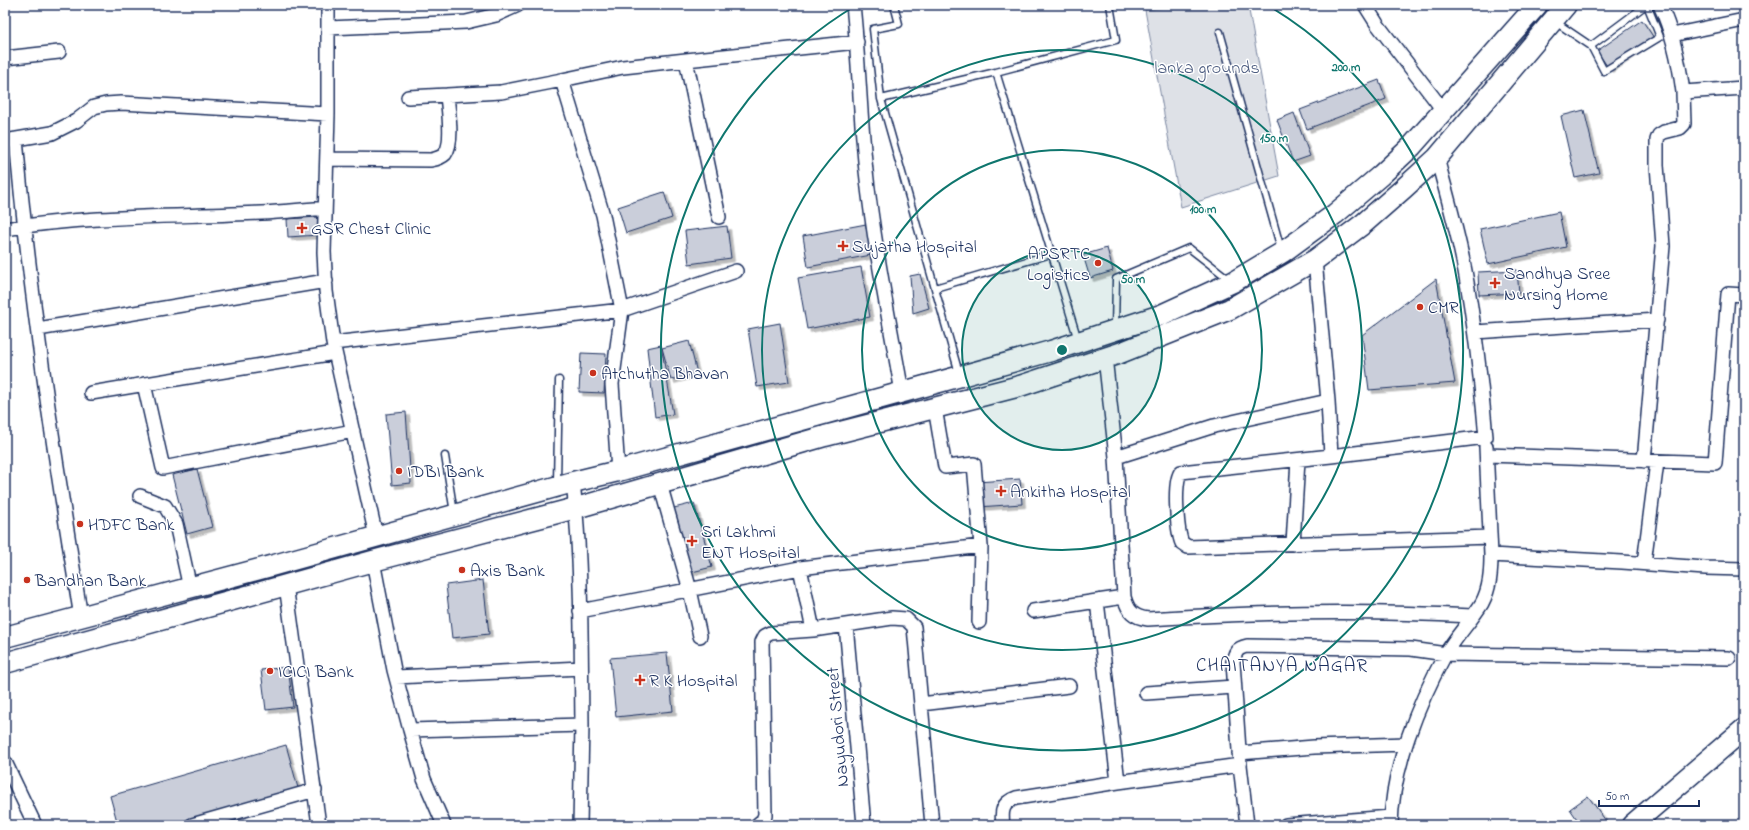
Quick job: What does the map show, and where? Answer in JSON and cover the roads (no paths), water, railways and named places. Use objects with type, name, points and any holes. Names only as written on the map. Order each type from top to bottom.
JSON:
[{"type":"main road","points":[[5,637],[190,588],[454,514],[618,471],[960,376],[1161,316],[1232,282],[1282,252],[1335,214],[1411,147],[1537,5]]},
{"type":"main road","points":[[5,663],[373,561],[576,508],[825,436],[1020,386],[1134,348],[1230,309],[1315,260],[1363,224],[1437,158],[1566,5]]},
{"type":"main road","points":[[1632,825],[1744,729]]},
{"type":"street","points":[[328,5],[328,114],[325,208],[326,282],[334,348],[376,536]]},
{"type":"street","points":[[328,28],[466,22],[496,15],[518,5]]},
{"type":"street","points":[[853,5],[857,42],[861,121],[873,230],[902,392]]},
{"type":"street","points":[[1365,5],[1377,24],[1443,110]]},
{"type":"street","points":[[1644,563],[1657,320],[1663,246],[1657,165],[1657,140],[1659,135],[1664,132],[1680,128],[1684,124],[1683,92],[1678,57],[1660,5]]},
{"type":"street","points":[[1672,36],[1744,20]]},
{"type":"street","points":[[408,97],[501,92],[623,67],[857,42]]},
{"type":"street","points":[[5,58],[59,52]]},
{"type":"street","points":[[686,60],[719,217]]},
{"type":"street","points":[[562,80],[603,215],[622,310],[612,384],[618,471]]},
{"type":"street","points":[[1683,92],[1744,88]]},
{"type":"street","points":[[326,159],[426,160],[439,158],[445,154],[449,146],[450,133],[447,95]]},
{"type":"street","points":[[81,617],[59,486],[11,140],[52,133],[65,128],[94,107],[106,104],[120,103],[328,114]]},
{"type":"street","points":[[1286,825],[1391,821],[1397,780],[1413,722],[1446,654],[1482,602],[1487,590],[1491,572],[1491,555],[1487,455],[1481,374],[1465,269],[1437,158]]},
{"type":"street","points":[[5,229],[24,226],[143,216],[263,213],[325,208]]},
{"type":"street","points":[[1315,260],[1328,401],[1331,456]]},
{"type":"street","points":[[91,393],[334,348],[622,310],[736,271]]},
{"type":"street","points":[[38,329],[326,282]]},
{"type":"street","points":[[1487,455],[1716,463],[1728,294],[1744,295]]},
{"type":"street","points":[[1475,332],[1657,320]]},
{"type":"street","points":[[1105,357],[1116,457],[1124,597],[1127,607],[1132,614],[1140,618],[1148,619],[1227,614],[1296,612],[1364,612],[1472,616]]},
{"type":"street","points":[[144,384],[163,468],[353,431]]},
{"type":"street","points":[[1116,457],[1214,426],[1328,401]]},
{"type":"street","points":[[936,408],[945,468],[974,464],[981,546],[979,622]]},
{"type":"street","points":[[1486,438],[1298,460],[1185,470],[1179,474],[1177,484],[1180,534],[1184,546],[1293,544],[1490,537]]},
{"type":"street","points":[[1293,544],[1298,460]]},
{"type":"street","points":[[565,484],[576,508],[582,724],[580,825]]},
{"type":"street","points":[[660,484],[690,590],[700,636]]},
{"type":"street","points":[[140,496],[165,506],[176,524],[190,588]]},
{"type":"street","points":[[580,611],[800,568],[981,546]]},
{"type":"street","points":[[1491,555],[1744,569]]},
{"type":"street","points":[[373,561],[396,678],[424,779],[444,825]]},
{"type":"street","points":[[800,568],[813,630]]},
{"type":"street","points":[[286,585],[319,825]]},
{"type":"street","points":[[1033,611],[1124,597]]},
{"type":"street","points":[[1097,601],[1118,782]]},
{"type":"street","points":[[757,825],[763,820],[765,815],[762,642],[766,636],[771,633],[813,630],[892,618],[906,619],[911,622],[915,632],[932,825]]},
{"type":"street","name":"Nayudori Street","points":[[846,625],[864,825]]},
{"type":"street","points":[[1247,825],[1234,687],[1234,656],[1237,650],[1241,647],[1411,649],[1446,654],[1729,658]]},
{"type":"street","points":[[396,678],[581,668]]},
{"type":"street","points":[[921,704],[1069,686]]},
{"type":"street","points":[[1146,694],[1234,687]]},
{"type":"street","points":[[410,730],[582,724]]},
{"type":"street","points":[[1003,825],[1002,810],[1005,803],[1016,798],[1118,782],[1314,746],[1406,744]]},
{"type":"street","points":[[5,762],[36,825]]},
{"type":"street","points":[[192,825],[315,790]]},
{"type":"lane","points":[[894,5],[899,24],[873,29],[881,99],[960,376]]},
{"type":"lane","points":[[881,99],[996,72],[1116,40],[1110,5]]},
{"type":"lane","points":[[1553,20],[1591,46],[1604,71],[1660,37],[1647,5],[1591,46]]},
{"type":"lane","points":[[1220,32],[1282,252]]},
{"type":"lane","points":[[996,72],[1078,342]]},
{"type":"lane","points":[[1114,331],[1116,279],[1189,248],[1232,282]]},
{"type":"lane","points":[[935,288],[1051,254]]},
{"type":"lane","points":[[559,380],[565,484]]},
{"type":"lane","points":[[445,456],[454,514]]},
{"type":"place","name":"GSR Chest Clinic","points":[[302,228]]},
{"type":"place","name":"Sujatha Hospital","points":[[843,246]]},
{"type":"place","name":"APSRTC Logistics","points":[[1098,263]]},
{"type":"place","name":"Sandhya Sree Nursing Home","points":[[1495,283]]},
{"type":"place","name":"CMR","points":[[1420,307]]},
{"type":"place","name":"Atchutha Bhavan","points":[[593,373]]},
{"type":"place","name":"IDBI Bank","points":[[399,471]]},
{"type":"place","name":"Ankitha Hospital","points":[[1001,491]]},
{"type":"place","name":"HDFC Bank","points":[[80,524]]},
{"type":"place","name":"Sri Lakhmi ENT Hospital","points":[[692,541]]},
{"type":"place","name":"Axis Bank","points":[[462,570]]},
{"type":"place","name":"Bandhan Bank","points":[[27,580]]},
{"type":"place","name":"ICICI Bank","points":[[270,671]]},
{"type":"place","name":"R K Hospital","points":[[640,680]]},
{"type":"district","name":"CHAITANYA NAGAR","points":[[1282,664]]},
{"type":"park label","name":"lanka grounds","points":[[1207,67]]}]
